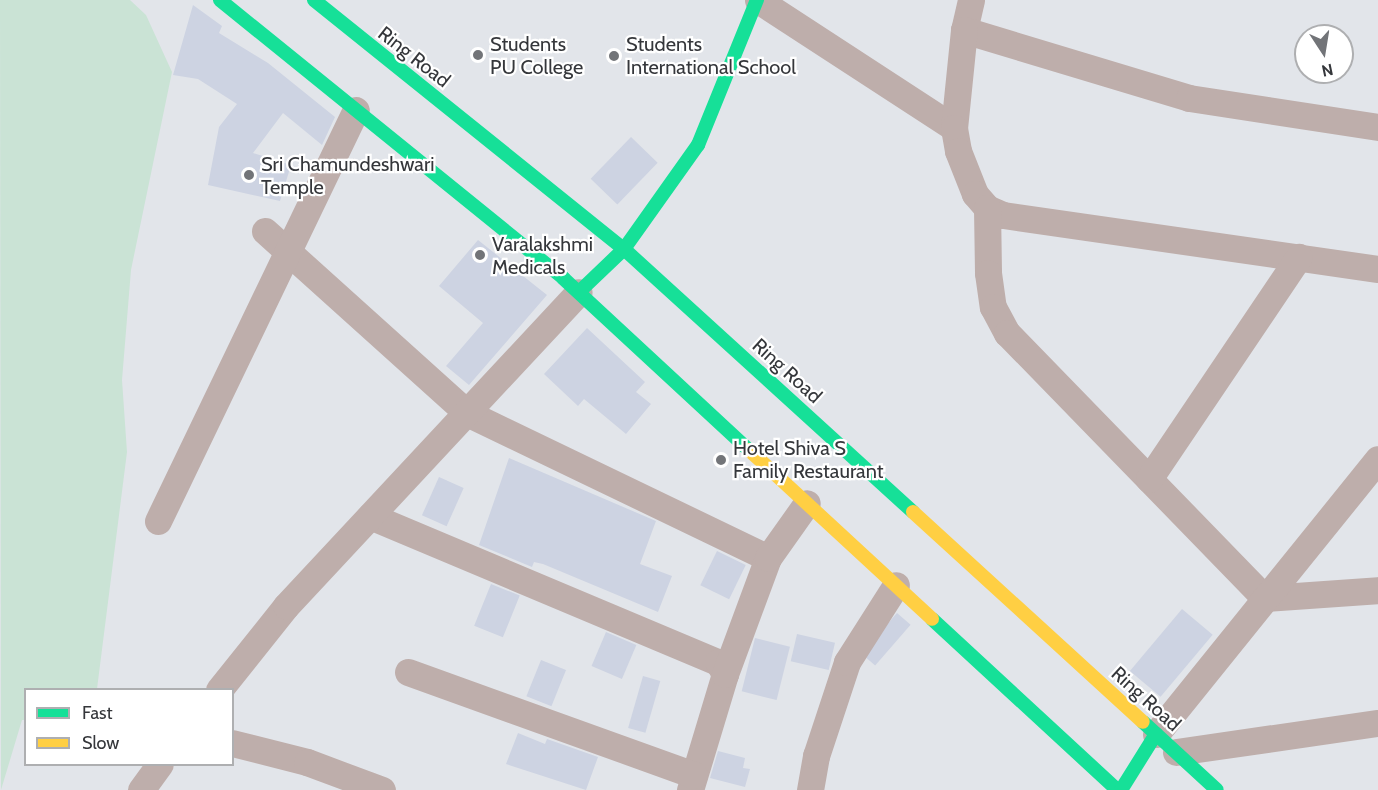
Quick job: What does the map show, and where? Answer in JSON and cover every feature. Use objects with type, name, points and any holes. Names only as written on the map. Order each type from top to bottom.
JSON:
[{"type":"main road","points":[[220,0],[579,292],[1119,790],[1156,734]]},
{"type":"main road","name":"Ring Road","points":[[314,0],[624,249],[1217,790]]},
{"type":"main road","points":[[579,292],[624,249],[698,145],[758,0]]},
{"type":"street","points":[[758,0],[954,129]]},
{"type":"street","points":[[970,0],[964,30],[954,129],[958,152],[975,194],[987,208],[1003,215],[1378,269]]},
{"type":"street","points":[[964,30],[1189,98],[1378,127]]},
{"type":"street","points":[[158,521],[356,110]]},
{"type":"street","points":[[987,208],[993,307],[1007,333],[1265,598],[1378,590]]},
{"type":"street","points":[[265,231],[467,412],[768,558]]},
{"type":"street","points":[[1149,479],[1299,257]]},
{"type":"street","points":[[221,688],[285,606],[579,292]]},
{"type":"street","points":[[1156,734],[1376,464]]},
{"type":"street","points":[[408,672],[692,783],[725,674],[768,558],[807,503]]},
{"type":"street","points":[[370,516],[705,654],[718,662],[725,674]]},
{"type":"street","points":[[810,790],[816,756],[848,662],[896,585]]},
{"type":"street","points":[[1176,752],[1378,723]]},
{"type":"street","points":[[234,744],[307,762],[382,790]]},
{"type":"street","points":[[141,790],[159,766]]},
{"type":"green space","points":[[0,0],[130,0],[146,15],[172,72],[131,270],[122,380],[127,452],[97,688],[24,688],[24,720],[22,720],[1,790]]},
{"type":"building","points":[[193,5],[222,26],[219,33],[268,63],[335,117],[322,145],[283,113],[253,153],[291,165],[280,201],[208,185],[219,127],[237,104],[198,79],[173,75]]},
{"type":"building","points":[[631,137],[658,163],[617,204],[591,179]]},
{"type":"building","points":[[478,240],[547,295],[469,385],[446,366],[483,323],[439,286]]},
{"type":"building","points":[[587,328],[645,382],[636,392],[651,404],[626,434],[584,399],[578,406],[544,374]]},
{"type":"building","points":[[509,458],[656,521],[640,564],[672,576],[658,612],[543,564],[534,562],[532,567],[479,545]]},
{"type":"building","points":[[439,477],[464,488],[447,526],[422,515]]},
{"type":"building","points":[[717,551],[746,565],[729,599],[700,585]]},
{"type":"building","points":[[491,584],[520,596],[503,637],[474,626]]},
{"type":"building","points":[[1182,609],[1213,635],[1161,697],[1130,671]]},
{"type":"building","points":[[897,613],[911,625],[875,666],[862,654]]},
{"type":"building","points":[[606,632],[636,645],[622,679],[592,666]]},
{"type":"building","points":[[797,634],[835,643],[829,670],[791,661]]},
{"type":"building","points":[[755,638],[790,647],[777,700],[742,691]]},
{"type":"building","points":[[541,660],[566,670],[551,706],[526,696]]},
{"type":"building","points":[[643,676],[660,681],[645,733],[628,728]]},
{"type":"building","points":[[518,733],[545,744],[547,739],[598,757],[586,790],[506,764]]},
{"type":"building","points":[[718,751],[745,758],[743,768],[750,769],[745,787],[710,778]]},
{"type":"traffic: fast","points":[[220,0],[563,278],[749,450]]},
{"type":"traffic: fast","points":[[314,0],[624,249],[913,512]]},
{"type":"traffic: fast","points":[[579,292],[624,249],[698,145],[757,0]]},
{"type":"traffic: fast","points":[[932,619],[1117,790]]},
{"type":"traffic: fast","points":[[1143,722],[1217,790]]},
{"type":"traffic: fast","points":[[1121,790],[1156,734]]},
{"type":"traffic: slow","points":[[749,450],[932,619]]},
{"type":"traffic: slow","points":[[913,512],[1143,722]]},
{"type":"place","name":"Students PU College","points":[[478,55]]},
{"type":"place","name":"Students International School","points":[[614,56]]},
{"type":"place","name":"Sri Chamundeshwari Temple","points":[[249,175]]},
{"type":"place","name":"Varalakshmi Medicals","points":[[480,255]]},
{"type":"place","name":"Hotel Shiva S Family Restaurant","points":[[721,460]]}]
